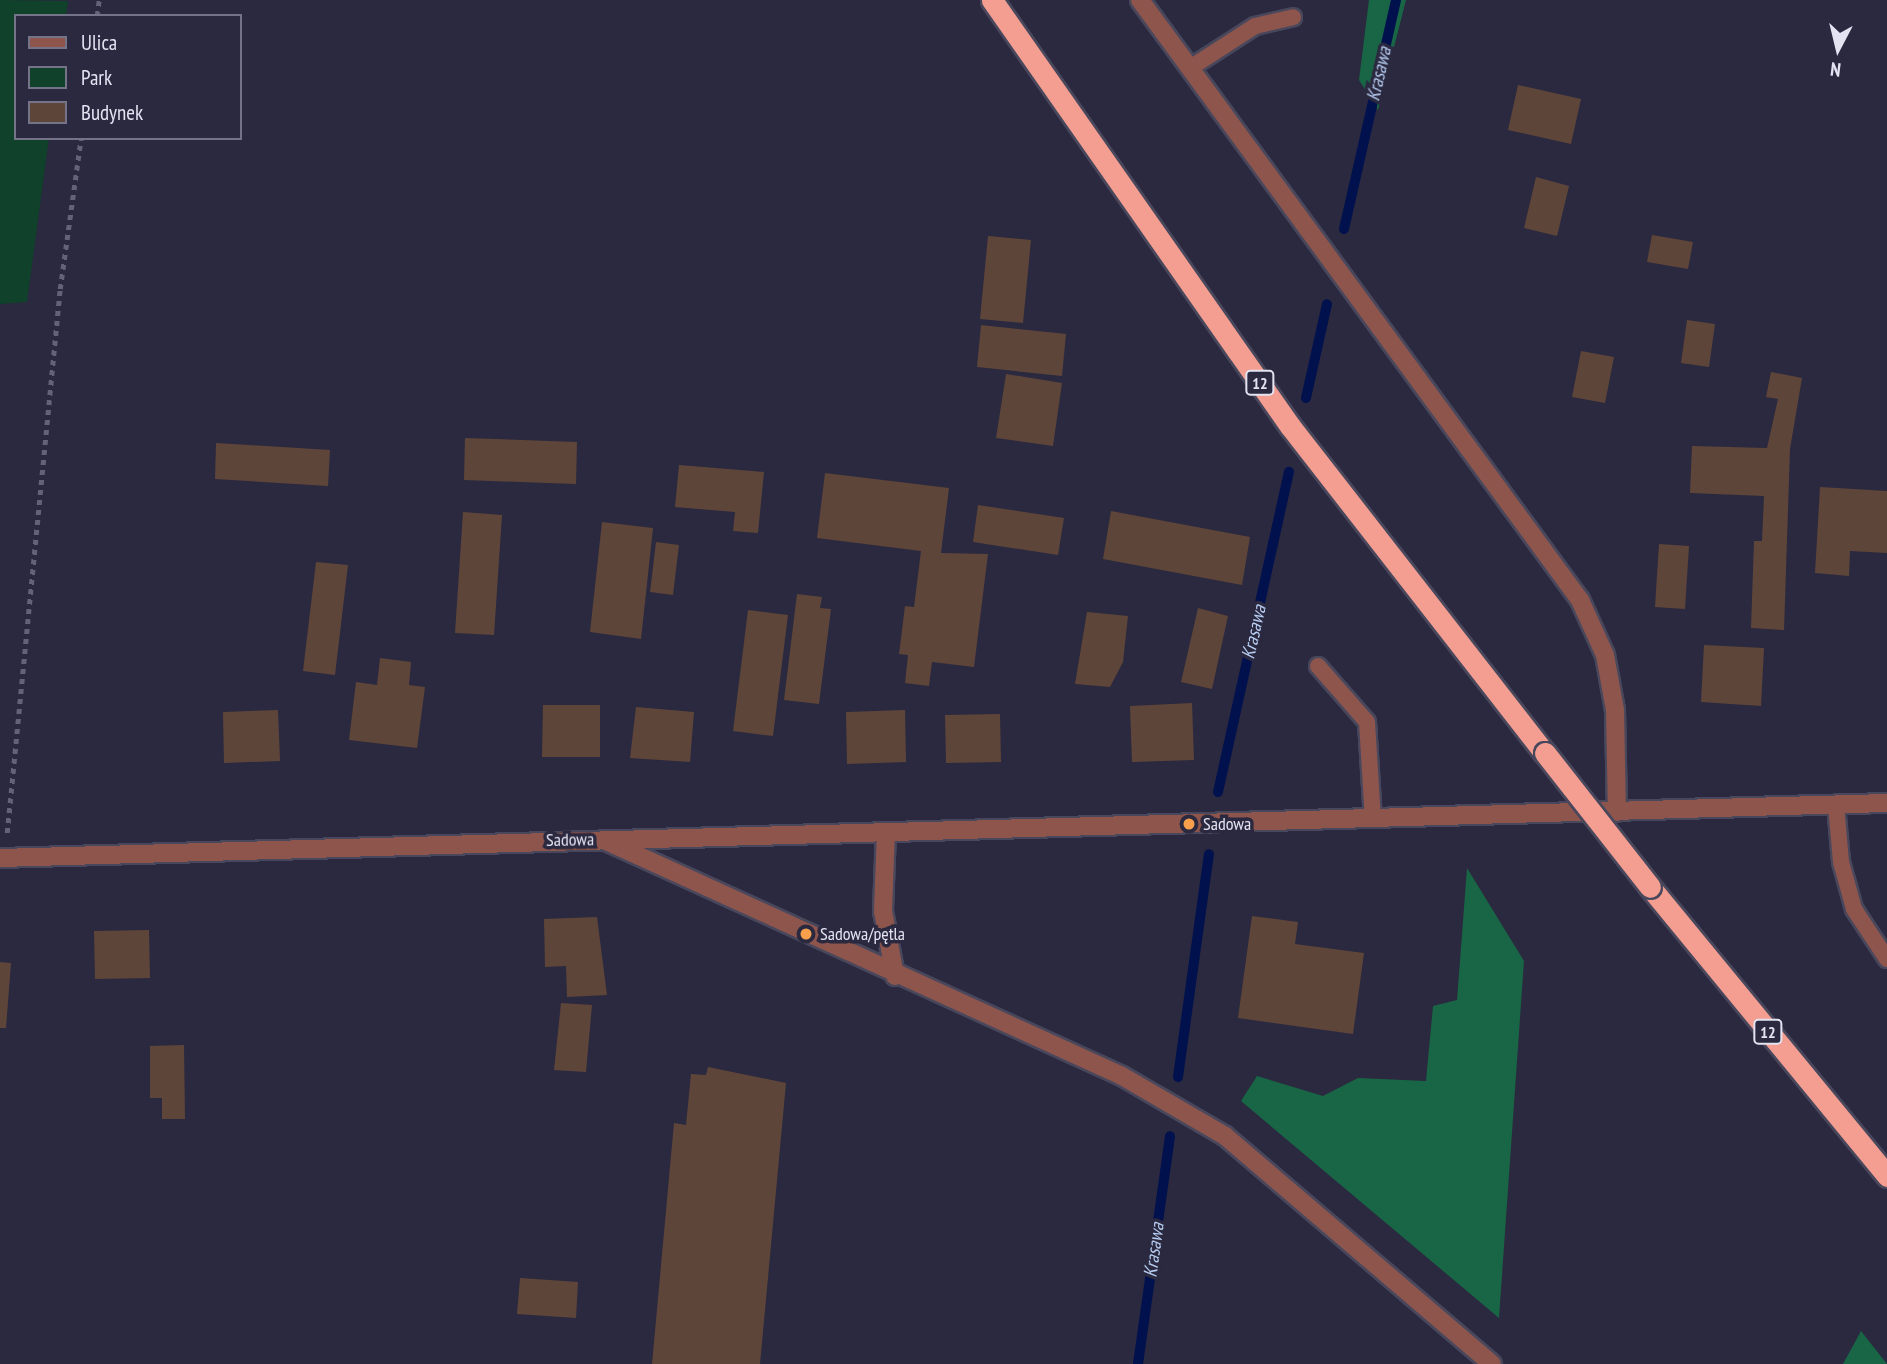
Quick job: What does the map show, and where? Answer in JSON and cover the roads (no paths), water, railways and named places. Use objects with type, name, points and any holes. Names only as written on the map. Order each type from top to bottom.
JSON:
[{"type":"highway","name":"12","points":[[992,0],[1290,426],[1650,887],[1887,1176]]},
{"type":"street","points":[[1140,0],[1580,600],[1605,655],[1615,710],[1617,812]]},
{"type":"street","points":[[600,838],[1887,803]]},
{"type":"street","points":[[886,832],[883,911],[895,976]]},
{"type":"street","name":"Sadowa","points":[[3,858],[600,838],[895,976],[1122,1076],[1225,1136],[1492,1364]]},
{"type":"lane","points":[[1190,68],[1255,26],[1293,17]]},
{"type":"lane","points":[[1318,666],[1367,722],[1373,819]]},
{"type":"lane","points":[[1836,805],[1854,909],[1887,959]]},
{"type":"waterway","name":"Krasawa","points":[[1344,229],[1396,0]]},
{"type":"waterway","name":"Krasawa","points":[[1306,398],[1327,304]]},
{"type":"waterway","name":"Krasawa","points":[[1218,792],[1289,472]]},
{"type":"waterway","name":"Krasawa","points":[[1178,1077],[1209,854]]},
{"type":"waterway","name":"Krasawa","points":[[1138,1364],[1170,1136]]},
{"type":"place","name":"Sadowa","points":[[1189,824]]},
{"type":"place","name":"Sadowa/pętla","points":[[806,934]]}]
